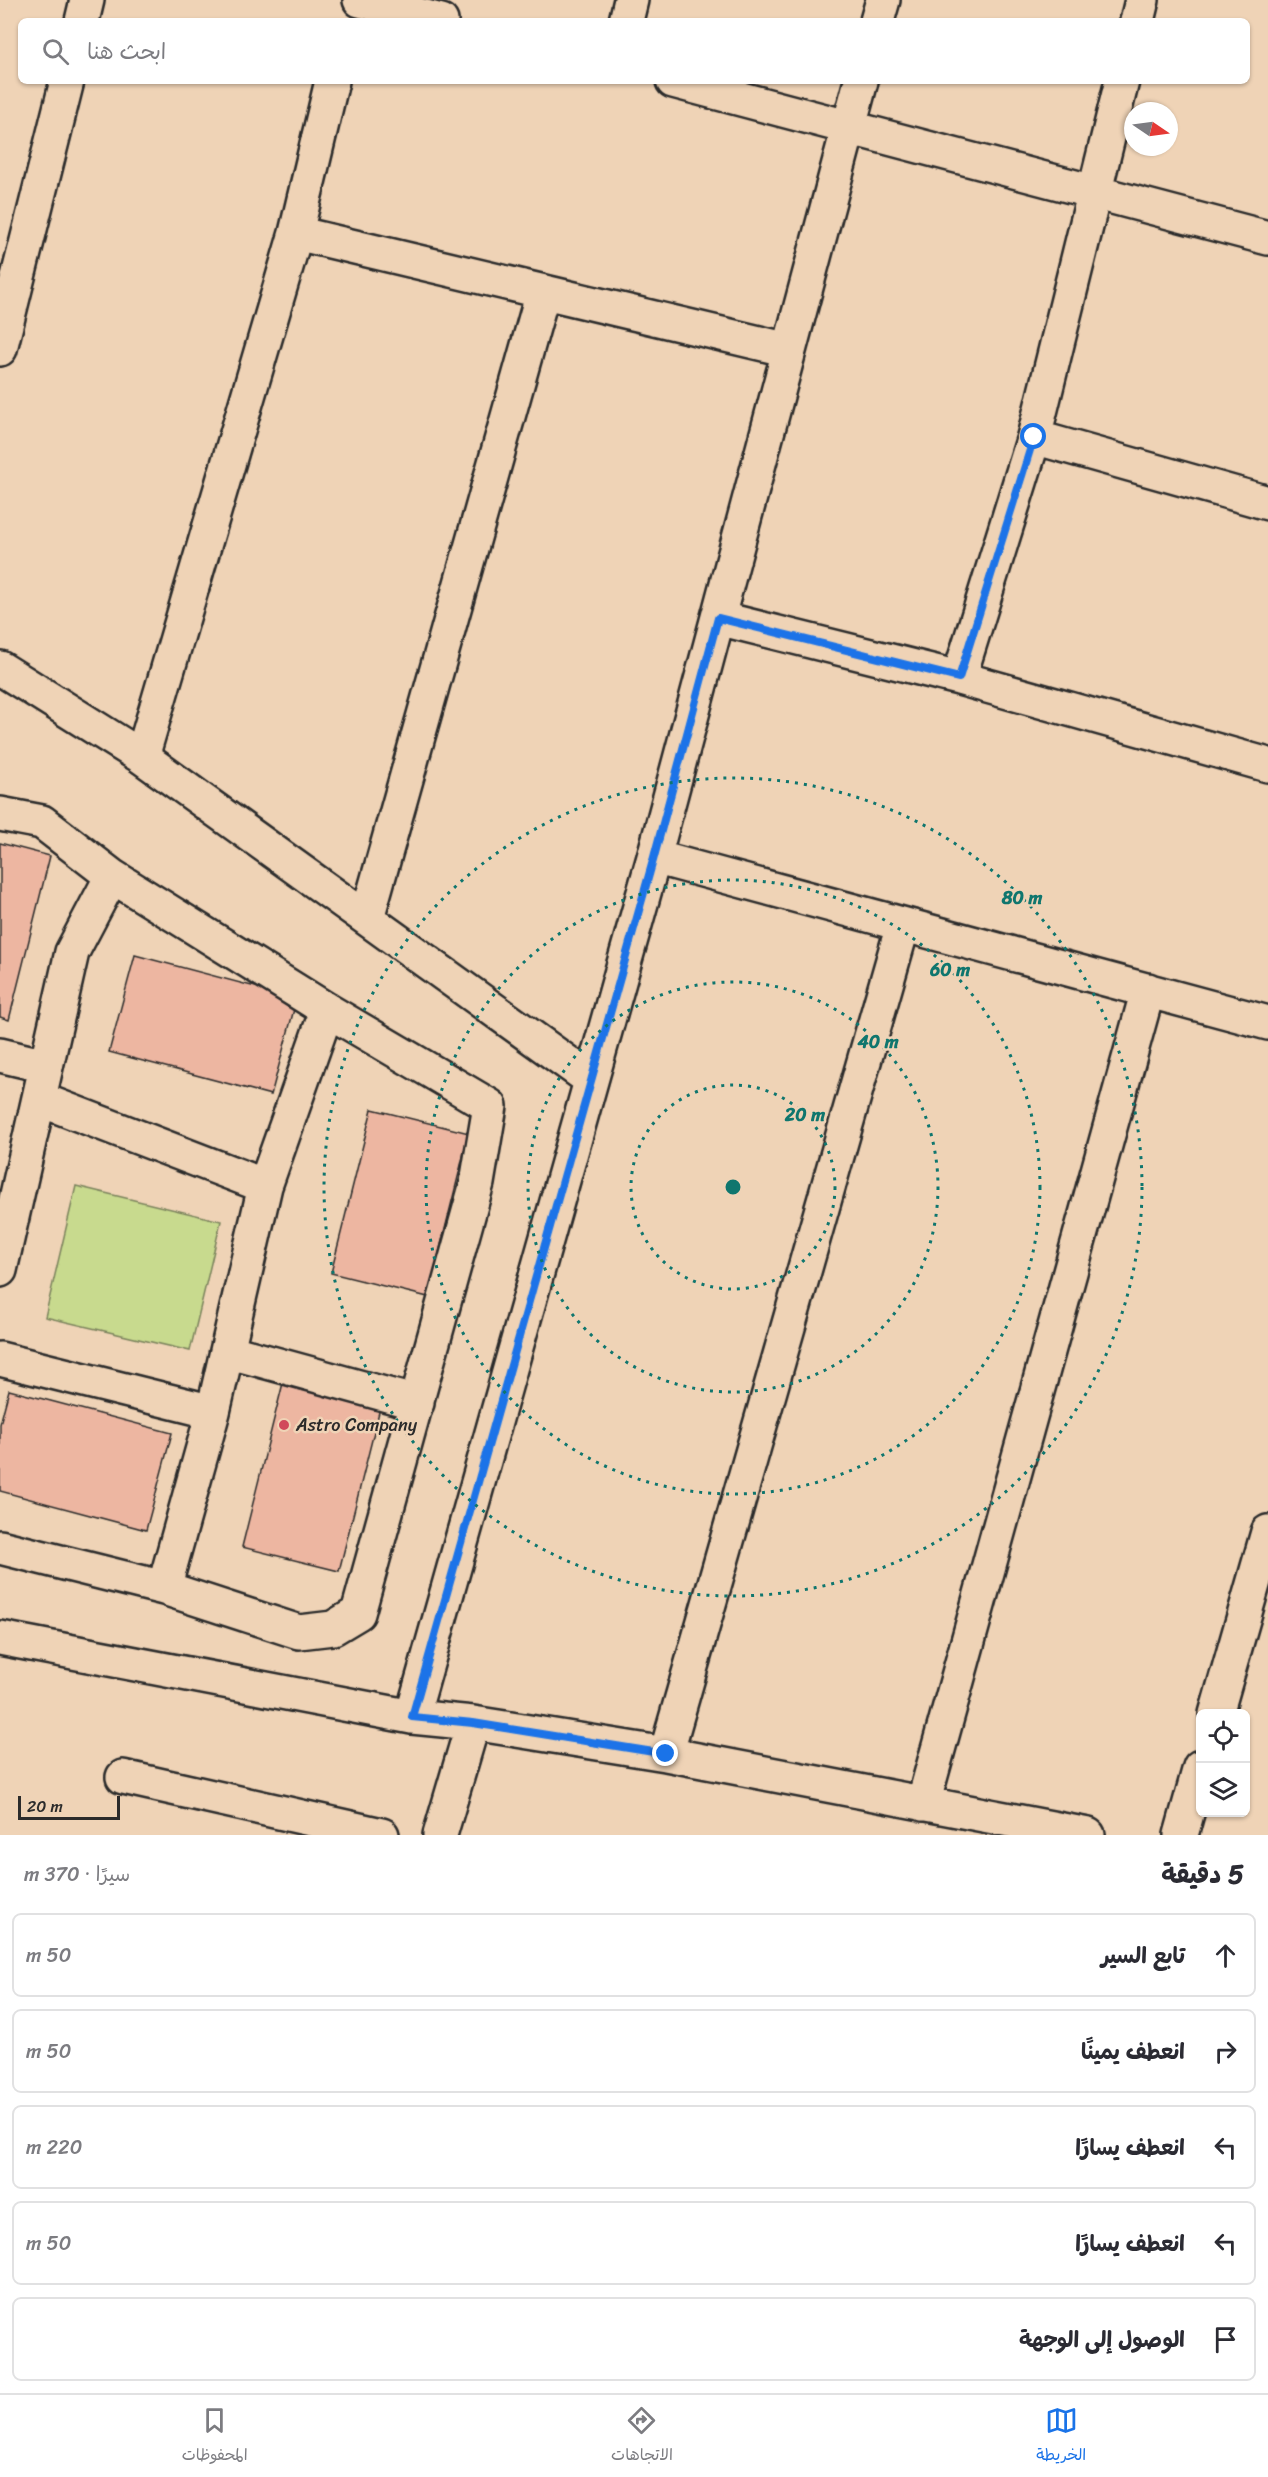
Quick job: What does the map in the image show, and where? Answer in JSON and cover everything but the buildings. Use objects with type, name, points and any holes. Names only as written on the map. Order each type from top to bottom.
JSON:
[{"type":"street","points":[[83,18],[87,0]]},
{"type":"street","points":[[347,18],[352,0]]},
{"type":"street","points":[[360,0],[429,18]]},
{"type":"street","points":[[627,18],[631,0]]},
{"type":"street","points":[[878,18],[883,0]]},
{"type":"street","points":[[1138,18],[1142,0]]},
{"type":"street","points":[[0,349],[66,84]]},
{"type":"street","points":[[142,757],[296,233],[331,84]]},
{"type":"street","points":[[684,84],[1268,238]]},
{"type":"street","points":[[412,1717],[654,857],[860,84]]},
{"type":"street","points":[[959,678],[1034,437],[1121,84]]},
{"type":"street","points":[[296,233],[789,350]]},
{"type":"street","points":[[368,918],[543,292]]},
{"type":"street","points":[[1034,437],[1268,503]]},
{"type":"street","points":[[718,618],[959,678],[1268,765]]},
{"type":"street","points":[[0,668],[142,757],[590,1079]]},
{"type":"street","points":[[0,814],[42,822],[112,876],[327,1010],[490,1106],[477,1183],[358,1614],[333,1628],[299,1632],[164,1588],[0,1547]]},
{"type":"street","points":[[654,857],[1268,1023]]},
{"type":"street","points":[[0,1270],[72,952],[112,876]]},
{"type":"street","points":[[666,1754],[903,925]]},
{"type":"street","points":[[923,1804],[1148,990]]},
{"type":"street","points":[[164,1588],[213,1412],[265,1186],[327,1010]]},
{"type":"street","points":[[0,1055],[46,1066]]},
{"type":"street","points":[[39,1099],[265,1186]]},
{"type":"street","points":[[227,1351],[417,1402]]},
{"type":"street","points":[[0,1359],[213,1412]]},
{"type":"street","points":[[1217,1709],[1268,1532]]},
{"type":"street","points":[[0,1638],[412,1717],[473,1723],[666,1754],[1088,1835]]},
{"type":"street","points":[[440,1835],[473,1723]]},
{"type":"street","points":[[123,1777],[382,1835]]},
{"type":"street","points":[[1181,1835],[1196,1781]]},
{"type":"green space","points":[[76,1186],[221,1221],[190,1351],[45,1317]]},
{"type":"place","name":"Astro Company","points":[[284,1425]]},
{"type":"route","points":[[666,1754],[473,1723],[412,1717],[654,857],[718,618],[959,678],[1034,437]]}]
